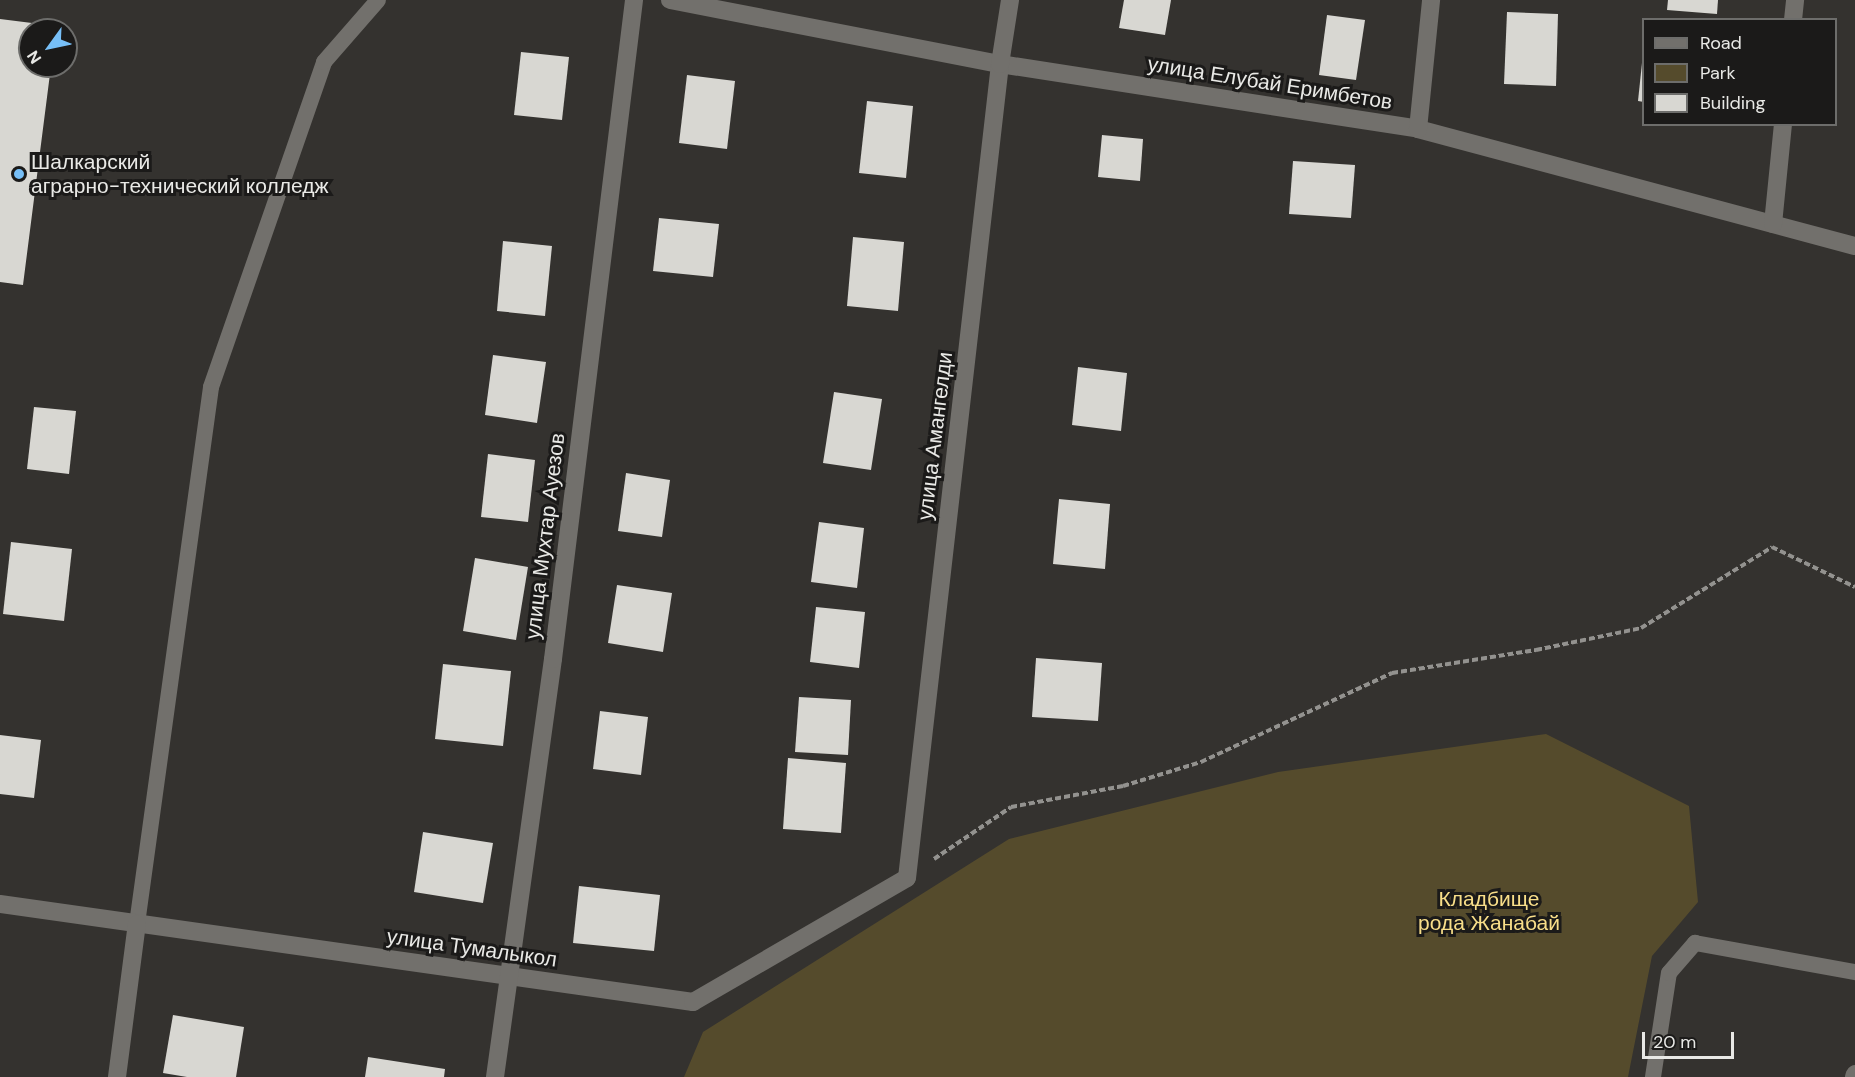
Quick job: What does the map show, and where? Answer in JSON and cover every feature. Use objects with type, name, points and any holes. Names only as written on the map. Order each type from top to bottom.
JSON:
[{"type":"street","name":"улица Мухтар Ауезов","points":[[495,1077],[554,647],[634,0]]},
{"type":"street","name":"улица Елубай Еримбетов","points":[[670,0],[1000,64],[1418,129],[1855,246]]},
{"type":"street","name":"улица Амангелди","points":[[907,878],[1000,64],[1010,0]]},
{"type":"street","points":[[1418,129],[1431,0]]},
{"type":"street","points":[[1793,18],[1795,0]]},
{"type":"street","points":[[1773,224],[1783,126]]},
{"type":"street","name":"улица Тумалыкол","points":[[0,904],[693,1002],[907,878]]},
{"type":"street","points":[[117,1077],[137,924]]},
{"type":"lane","points":[[137,924],[211,387],[324,62],[378,0]]},
{"type":"lane","points":[[1653,1077],[1669,973],[1695,943],[1855,972]]},
{"type":"path","points":[[907,878],[1011,807],[1123,786],[1201,762],[1392,673],[1536,650],[1641,628],[1772,547],[1855,587]]},
{"type":"green space","name":"Кладбище рода Жанабай","points":[[1546,734],[1689,806],[1698,902],[1652,956],[1628,1077],[684,1077],[703,1032],[1009,839],[1278,772]]},
{"type":"building","points":[[1124,0],[1171,0],[1165,35],[1119,28]]},
{"type":"building","points":[[1668,0],[1718,0],[1717,14],[1667,10]]},
{"type":"building","points":[[1507,12],[1558,14],[1556,86],[1504,84]]},
{"type":"building","points":[[1327,15],[1365,20],[1356,80],[1319,75]]},
{"type":"building","name":"Шалкарский аграрно-технический колледж","points":[[0,19],[18,21],[18,78],[49,78],[23,285],[0,282]]},
{"type":"building","points":[[521,52],[569,57],[562,120],[514,115]]},
{"type":"building","points":[[1642,63],[1642,102],[1638,101]]},
{"type":"building","points":[[687,75],[735,81],[727,149],[679,143]]},
{"type":"building","points":[[867,101],[913,106],[906,178],[859,173]]},
{"type":"building","points":[[1102,135],[1143,139],[1140,181],[1098,177]]},
{"type":"building","points":[[1293,161],[1355,165],[1351,218],[1289,214]]},
{"type":"building","points":[[659,218],[719,224],[713,277],[653,271]]},
{"type":"building","points":[[853,237],[904,242],[898,311],[847,306]]},
{"type":"building","points":[[503,241],[552,246],[545,316],[497,311]]},
{"type":"building","points":[[493,355],[546,362],[537,423],[485,415]]},
{"type":"building","points":[[1078,367],[1127,373],[1121,431],[1072,425]]},
{"type":"building","points":[[834,392],[882,399],[871,470],[823,463]]},
{"type":"building","points":[[34,407],[76,411],[69,474],[27,469]]},
{"type":"building","points":[[488,454],[535,460],[528,522],[481,517]]},
{"type":"building","points":[[626,473],[670,480],[662,537],[618,531]]},
{"type":"building","points":[[1059,499],[1110,504],[1105,569],[1053,564]]},
{"type":"building","points":[[819,522],[864,528],[857,588],[811,582]]},
{"type":"building","points":[[11,542],[72,549],[64,621],[3,614]]},
{"type":"building","points":[[475,558],[528,567],[516,640],[463,631]]},
{"type":"building","points":[[617,585],[672,593],[663,652],[608,643]]},
{"type":"building","points":[[816,607],[865,612],[859,668],[810,662]]},
{"type":"building","points":[[1036,658],[1102,663],[1098,721],[1032,717]]},
{"type":"building","points":[[443,664],[511,671],[503,746],[435,739]]},
{"type":"building","points":[[799,697],[851,700],[848,755],[795,752]]},
{"type":"building","points":[[600,711],[648,717],[641,775],[593,769]]},
{"type":"building","points":[[0,735],[41,740],[34,798],[0,794]]},
{"type":"building","points":[[788,758],[846,763],[841,833],[783,829]]},
{"type":"building","points":[[423,832],[493,843],[483,903],[414,892]]},
{"type":"building","points":[[579,886],[660,895],[654,951],[573,943]]},
{"type":"building","points":[[173,1015],[244,1027],[236,1077],[187,1077],[163,1073]]},
{"type":"building","points":[[368,1057],[445,1069],[444,1077],[365,1077]]},
{"type":"place","name":"Шалкарский аграрно-технический колледж","points":[[19,174]]}]
